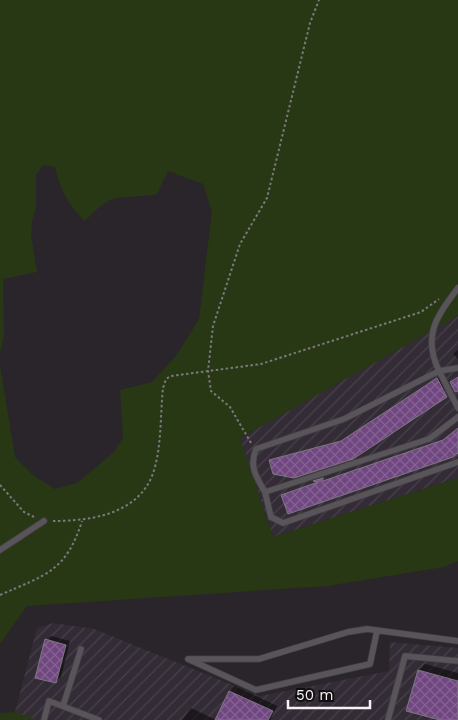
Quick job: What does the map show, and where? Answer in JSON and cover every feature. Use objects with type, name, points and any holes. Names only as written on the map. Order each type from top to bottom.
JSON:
[{"type":"lane","points":[[458,288],[443,307],[431,332],[433,358],[458,408]]},
{"type":"lane","points":[[458,368],[439,370],[344,419],[256,449],[252,459],[255,474],[265,492],[271,517],[283,523],[458,462]]},
{"type":"lane","points":[[265,492],[430,439],[458,417]]},
{"type":"lane","points":[[0,550],[44,522]]},
{"type":"lane","points":[[377,631],[370,664],[256,690],[188,659],[259,659],[348,632],[377,631],[458,641]]},
{"type":"lane","points":[[63,706],[82,649]]},
{"type":"lane","points":[[388,720],[405,656],[458,661]]},
{"type":"lane","points":[[44,720],[49,701],[99,720]]},
{"type":"path","points":[[256,449],[230,407],[211,391],[208,371],[212,326],[240,244],[268,198],[310,23],[319,0]]},
{"type":"path","points":[[0,485],[24,512],[44,522],[82,521],[104,516],[136,497],[151,477],[157,456],[163,388],[166,379],[171,376],[261,364],[421,312],[443,296]]},
{"type":"path","points":[[0,595],[53,571],[67,556],[82,521]]},
{"type":"shaded area","points":[[458,316],[458,478],[273,537],[240,438]]},
{"type":"shaded area","points":[[53,623],[94,629],[260,696],[389,671],[390,642],[458,648],[458,720],[33,720],[15,712],[37,628]]},
{"type":"green space","points":[[0,0],[458,0],[458,316],[240,438],[273,537],[458,478],[458,561],[444,567],[327,586],[27,606],[0,644],[0,365],[15,457],[34,476],[55,489],[77,483],[113,453],[123,438],[120,390],[152,382],[176,356],[199,319],[212,212],[203,184],[168,171],[157,194],[113,199],[101,206],[85,221],[66,197],[55,167],[43,165],[36,175],[36,207],[31,235],[37,272],[3,279],[4,335],[0,354]]},
{"type":"green space","points":[[15,712],[33,718],[33,720],[0,720],[0,713]]},
{"type":"building","points":[[458,377],[458,391],[455,392],[450,382]]},
{"type":"building","points":[[437,378],[447,397],[353,459],[294,478],[273,474],[269,460],[341,441]]},
{"type":"building","points":[[458,428],[458,453],[453,457],[288,514],[281,495],[318,482],[313,481],[323,478],[323,481],[443,440]]},
{"type":"building","points":[[45,639],[66,645],[56,683],[35,678]]},
{"type":"building","points":[[418,670],[458,681],[458,720],[440,720],[406,711]]},
{"type":"building","points":[[229,691],[273,711],[268,720],[215,720]]}]
